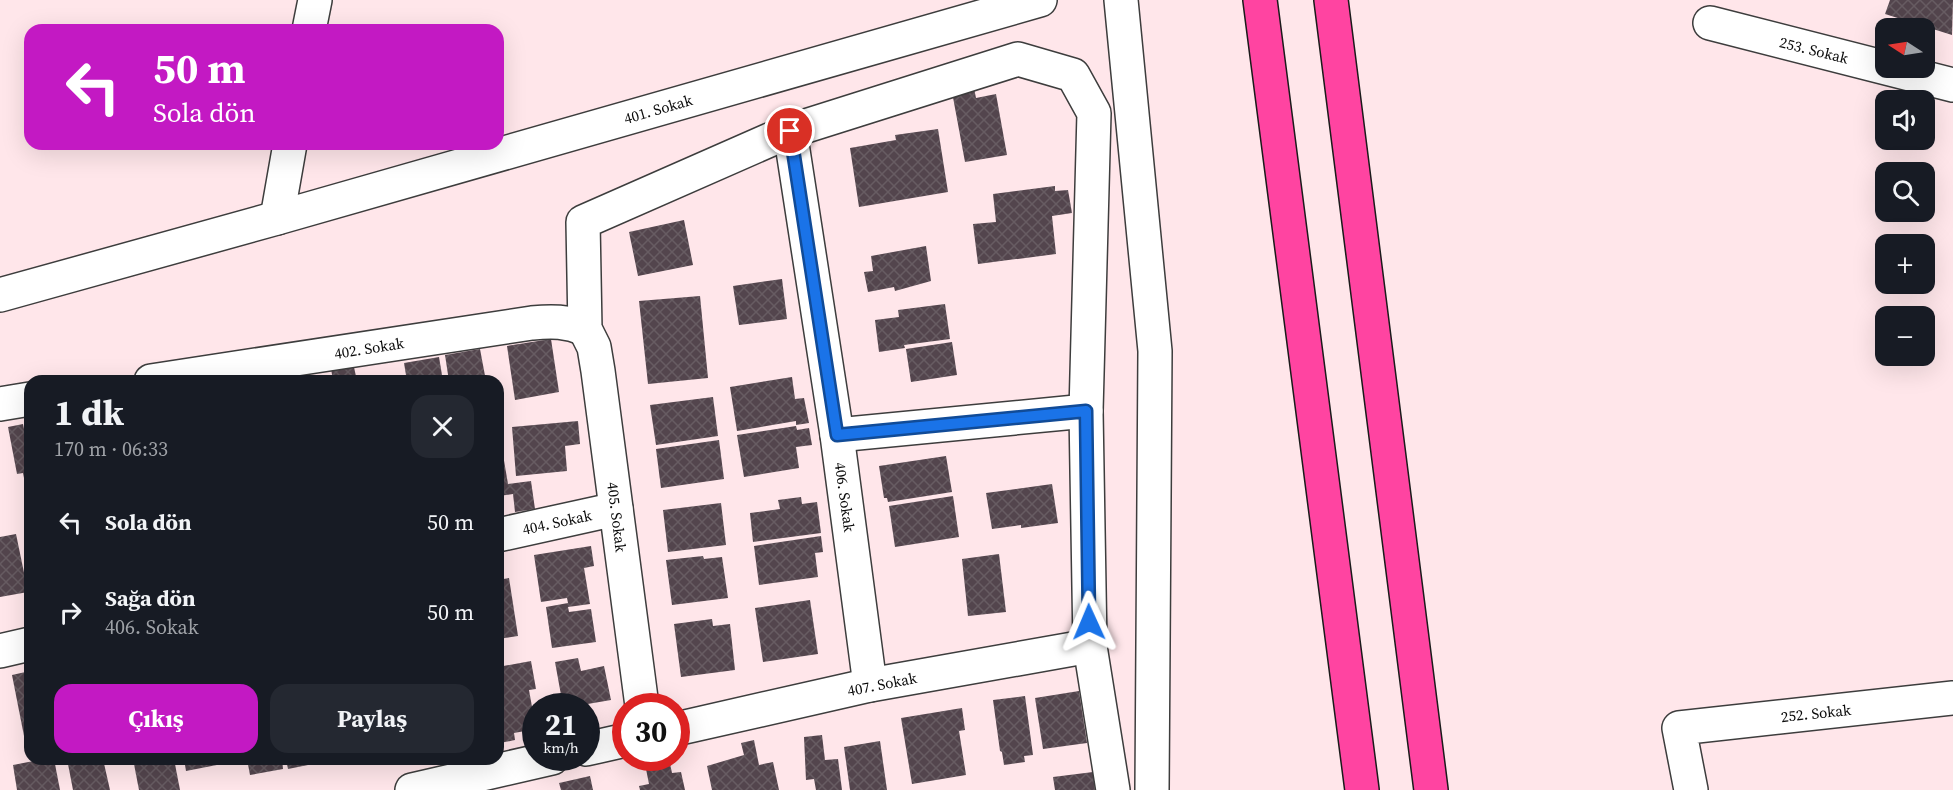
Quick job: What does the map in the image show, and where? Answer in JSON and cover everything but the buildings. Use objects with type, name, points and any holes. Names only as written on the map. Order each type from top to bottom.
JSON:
[{"type":"highway","points":[[1260,0],[1362,790]]},
{"type":"highway","points":[[1330,0],[1431,790]]},
{"type":"street","points":[[310,24],[315,0]]},
{"type":"street","name":"401. Sokak","points":[[0,294],[277,218],[1040,0]]},
{"type":"street","points":[[1122,0],[1155,351],[1152,790]]},
{"type":"street","name":"253. Sokak","points":[[1710,23],[1953,85]]},
{"type":"street","points":[[790,131],[1018,59],[1073,75],[1094,113],[1086,411],[1089,646],[1113,790]]},
{"type":"street","name":"405. Sokak","points":[[640,693],[594,347],[585,329],[583,222],[790,131]]},
{"type":"street","name":"406. Sokak","points":[[790,131],[837,435],[870,685]]},
{"type":"street","points":[[277,218],[289,150]]},
{"type":"street","name":"402. Sokak","points":[[191,375],[552,321],[569,322],[585,329]]},
{"type":"street","points":[[0,404],[24,400]]},
{"type":"street","points":[[837,435],[1086,411]]},
{"type":"street","name":"404. Sokak","points":[[504,534],[616,509]]},
{"type":"street","points":[[0,651],[24,645]]},
{"type":"street","name":"407. Sokak","points":[[690,726],[870,685],[1089,646]]},
{"type":"street","name":"252. Sokak","points":[[1691,790],[1679,728],[1953,698]]},
{"type":"street","points":[[412,790],[451,786],[522,766]]},
{"type":"route","points":[[790,131],[837,435],[1086,411],[1089,622]]}]
